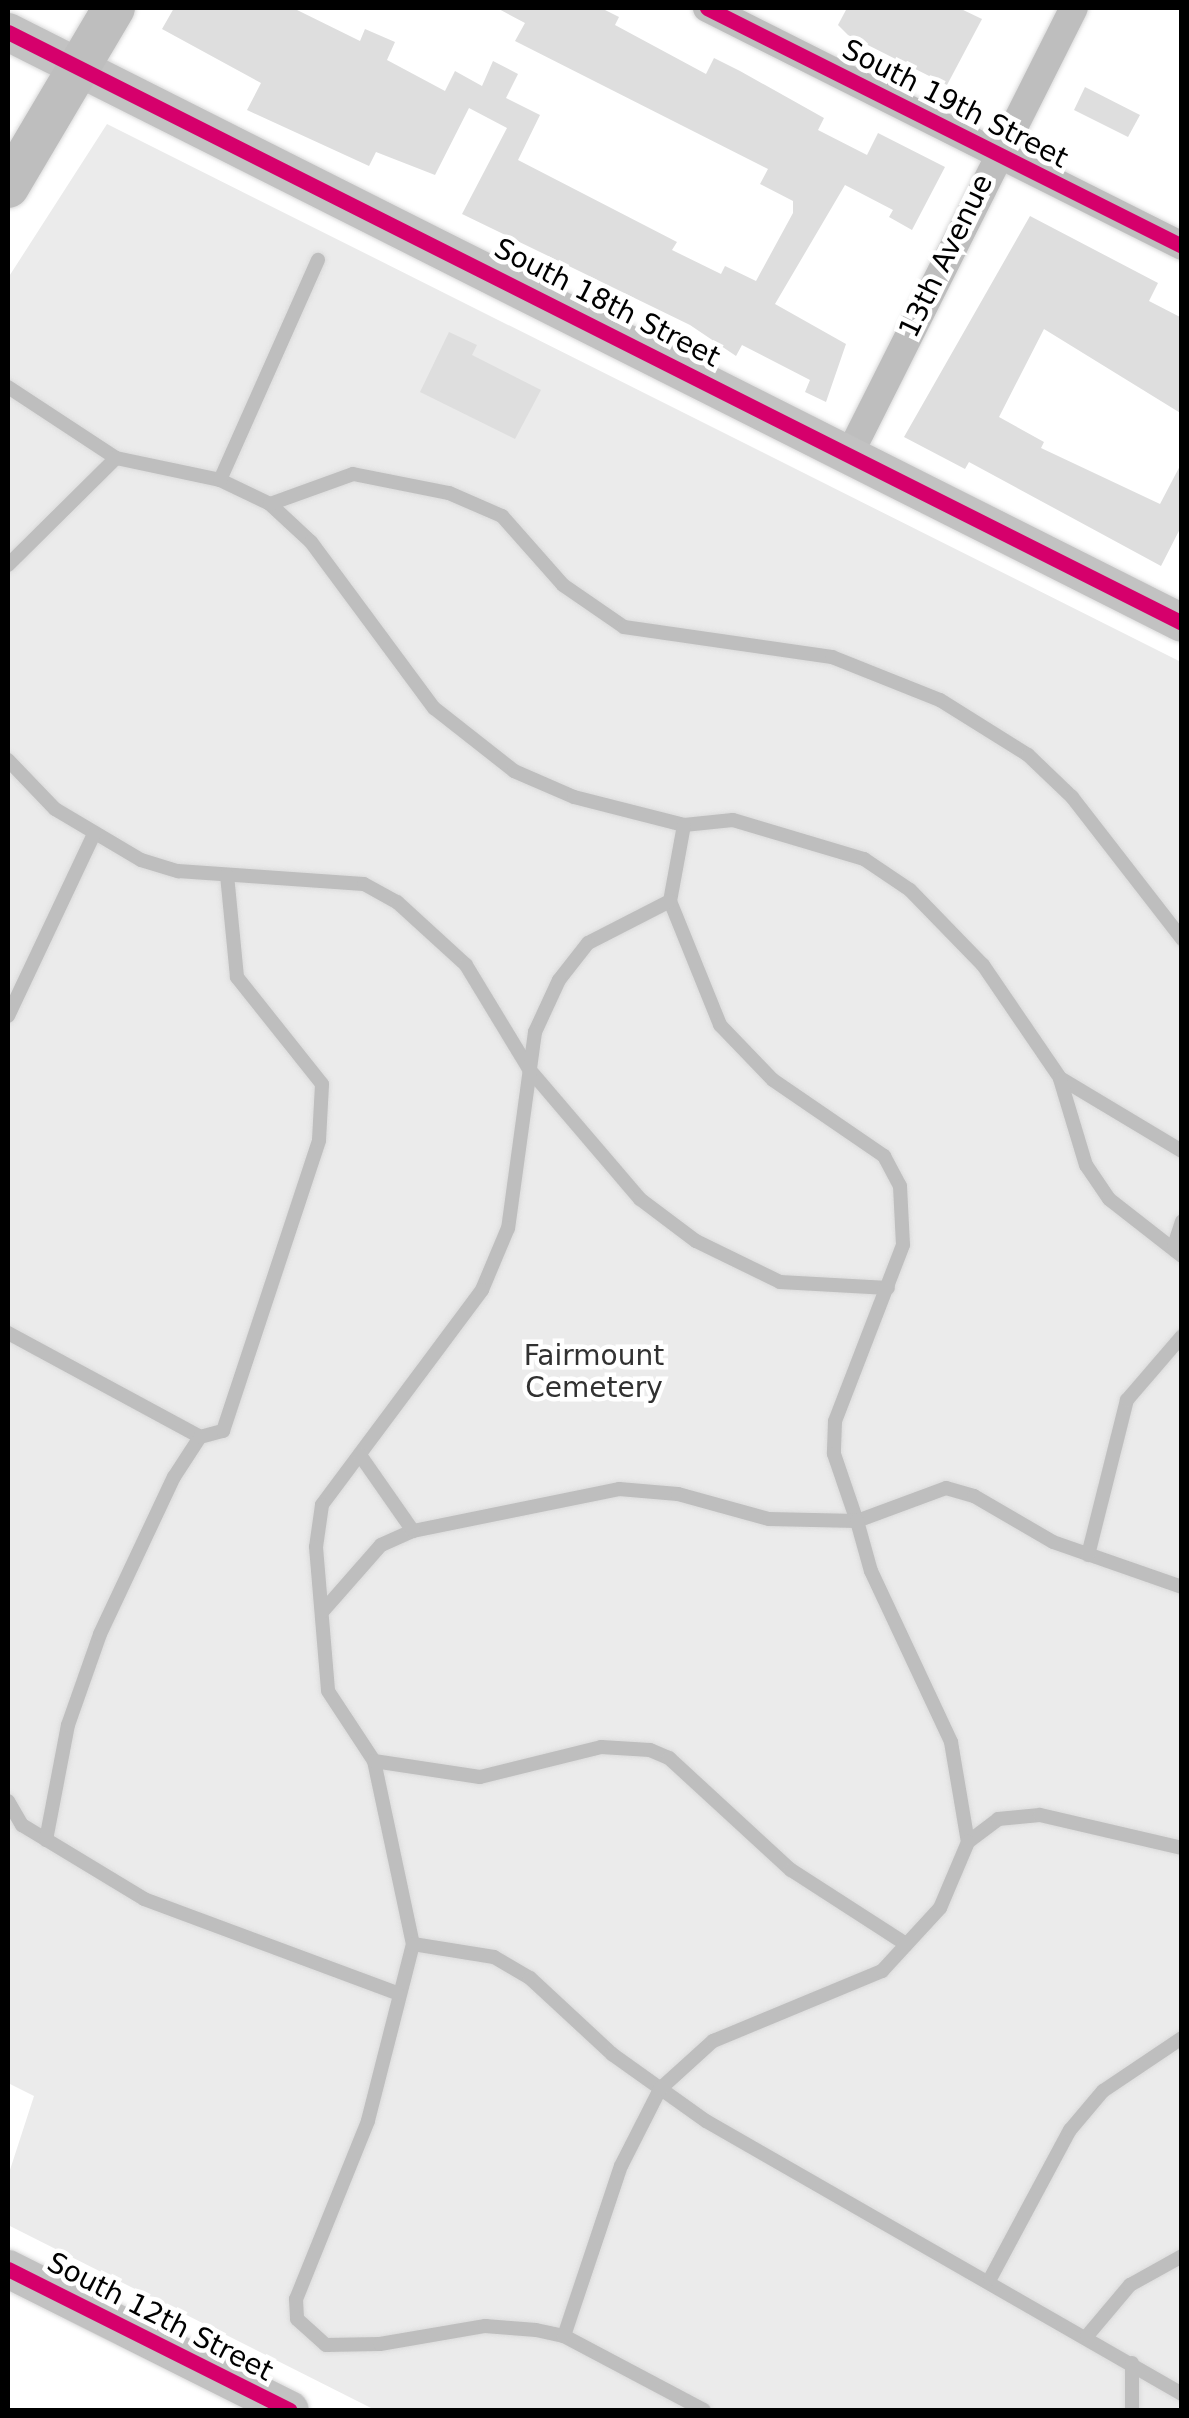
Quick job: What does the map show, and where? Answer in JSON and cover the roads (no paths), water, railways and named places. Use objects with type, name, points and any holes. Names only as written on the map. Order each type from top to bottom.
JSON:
[{"type":"main road","points":[[8,187],[114,8]]},
{"type":"street","name":"South 19th Street","points":[[706,8],[1182,246]]},
{"type":"street","name":"13th Avenue","points":[[850,453],[996,153],[1074,8]]},
{"type":"street","name":"South 18th Street","points":[[8,32],[1182,623]]},
{"type":"street","name":"South 12th Street","points":[[8,2269],[290,2410]]},
{"type":"lane","points":[[220,480],[318,260]]},
{"type":"lane","points":[[8,387],[116,458],[220,480],[270,504],[311,542],[434,708],[482,748],[542,786],[684,825],[733,820],[823,842],[910,890],[983,965],[1060,1078],[1086,1165],[1110,1200],[1178,1251],[1182,1221]]},
{"type":"lane","points":[[8,565],[116,458]]},
{"type":"lane","points":[[270,504],[353,474],[450,493],[502,516],[563,585],[624,627],[832,657],[940,700],[1028,755],[1072,796],[1182,939]]},
{"type":"lane","points":[[8,760],[55,810],[142,860],[227,875],[337,880],[398,902],[466,965],[529,1070],[640,1199],[696,1242],[804,1288],[888,1288]]},
{"type":"lane","points":[[684,825],[670,901],[720,1025],[773,1080],[884,1156],[906,1216],[888,1288],[835,1421],[834,1454],[871,1570],[951,1742],[968,1842]]},
{"type":"lane","points":[[8,1016],[94,834]]},
{"type":"lane","points":[[46,1840],[68,1725],[100,1634],[143,1535],[200,1438],[222,1430],[325,1104],[322,1084],[237,977],[227,875]]},
{"type":"lane","points":[[670,901],[588,944],[558,980],[535,1032],[508,1228],[482,1290],[322,1505],[316,1546],[328,1691],[374,1761],[412,1944],[368,2121],[299,2284],[296,2318],[308,2335],[350,2347],[485,2326],[564,2336],[704,2410]]},
{"type":"lane","points":[[1060,1078],[1182,1151]]},
{"type":"lane","points":[[8,1334],[200,1438]]},
{"type":"lane","points":[[1088,1555],[1127,1400],[1182,1336]]},
{"type":"lane","points":[[360,1455],[413,1531]]},
{"type":"lane","points":[[322,1610],[381,1545],[413,1531],[619,1489],[702,1499],[769,1520],[857,1521],[946,1488],[1088,1555],[1182,1587]]},
{"type":"lane","points":[[374,1761],[480,1777],[601,1748],[650,1750],[670,1758],[791,1870],[906,1944]]},
{"type":"lane","points":[[8,1802],[22,1824],[144,1899],[397,1993]]},
{"type":"lane","points":[[564,2336],[620,2166],[660,2089],[713,2041],[851,1989],[882,1972],[940,1908],[968,1842],[998,1819],[1040,1815],[1182,1848]]},
{"type":"lane","points":[[412,1944],[494,1958],[530,1978],[660,2089],[1182,2394]]},
{"type":"lane","points":[[990,2279],[1070,2130],[1103,2091],[1182,2038]]},
{"type":"lane","points":[[1087,2336],[1130,2285],[1182,2256]]},
{"type":"lane","points":[[1132,2364],[1132,2410]]},
{"type":"park label","name":"Fairmount Cemetery","points":[[594,1372]]}]
